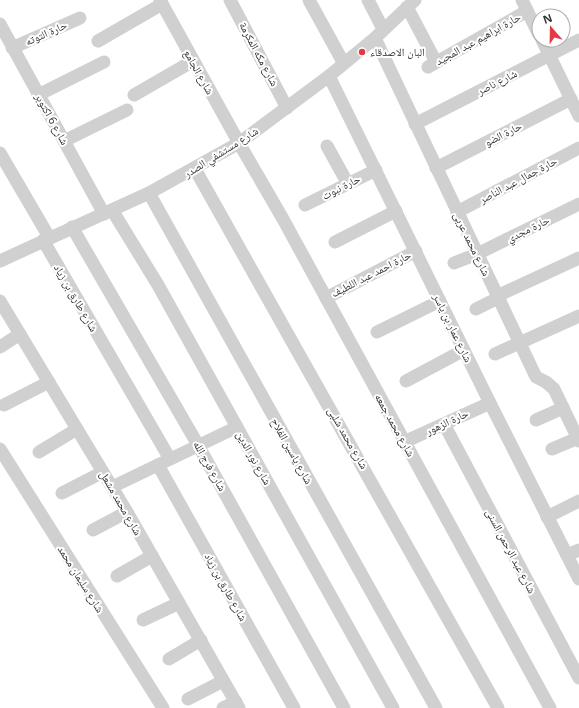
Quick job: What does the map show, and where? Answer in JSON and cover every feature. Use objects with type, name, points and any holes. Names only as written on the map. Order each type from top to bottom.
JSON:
[{"type":"street","name":"شارع مكه المكرمة","points":[[230,0],[287,108]]},
{"type":"street","points":[[309,0],[344,62]]},
{"type":"street","name":"شارع محمد عربى","points":[[368,0],[379,34],[415,124],[520,344],[536,377],[551,385],[578,439]]},
{"type":"street","points":[[98,41],[161,2]]},
{"type":"street","name":"شارع الجامع","points":[[161,2],[239,143]]},
{"type":"street","name":"شارع مستشفي الصدر","points":[[0,260],[148,194],[196,169],[239,143],[329,76],[379,34],[411,3]]},
{"type":"street","name":"حارة ابراهيم عبد المجيد","points":[[411,3],[432,65],[524,6]]},
{"type":"street","points":[[524,6],[531,20]]},
{"type":"street","name":"حارة التوته","points":[[12,48],[80,18]]},
{"type":"street","name":"شارع 6 اكتوبر","points":[[0,24],[64,141],[108,212]]},
{"type":"street","name":"شارع ناصر","points":[[415,124],[579,40]]},
{"type":"street","points":[[546,48],[579,116]]},
{"type":"street","points":[[134,95],[193,61]]},
{"type":"street","points":[[38,95],[104,62]]},
{"type":"street","name":"شارع عمار بن ياسر","points":[[329,76],[490,403],[579,579]]},
{"type":"street","name":"حارة الضو","points":[[436,168],[571,99]]},
{"type":"street","points":[[64,141],[127,110]]},
{"type":"street","name":"شارع محمد جمعه","points":[[239,143],[326,298],[550,708]]},
{"type":"street","points":[[327,146],[348,184]]},
{"type":"street","name":"حارة جمال عبد الناصر","points":[[457,212],[579,148]]},
{"type":"street","name":"شارع طارق بن زياد","points":[[0,153],[46,239],[170,459]]},
{"type":"street","name":"شارع محمد شلبى","points":[[196,169],[375,486],[498,708]]},
{"type":"street","name":"حارة نبوت","points":[[306,205],[376,170]]},
{"type":"street","name":"شارع ياسين الفلاح","points":[[148,194],[436,708]]},
{"type":"street","name":"حارة مجدي","points":[[454,263],[477,254],[579,204]]},
{"type":"street","points":[[335,242],[396,211]]},
{"type":"street","name":"شارع نور الدين","points":[[108,212],[158,285],[393,708]]},
{"type":"street","name":"شارع فرج الله","points":[[72,227],[198,445],[344,708]]},
{"type":"street","name":"حارة احمد عبد اللطيف","points":[[326,298],[416,251]]},
{"type":"street","points":[[476,309],[579,258]]},
{"type":"street","name":"شارع محمد مشعل","points":[[0,301],[127,512],[237,705]]},
{"type":"street","points":[[377,332],[440,301]]},
{"type":"street","points":[[495,354],[579,316]]},
{"type":"street","points":[[0,347],[20,334]]},
{"type":"street","points":[[406,381],[464,350]]},
{"type":"street","points":[[4,405],[49,382]]},
{"type":"street","name":"حارة الزهور","points":[[404,442],[490,403]]},
{"type":"street","points":[[536,420],[563,408]]},
{"type":"street","name":"شارع عبد الرحمن السنى","points":[[444,424],[579,678]]},
{"type":"street","points":[[112,487],[237,427]]},
{"type":"street","points":[[39,452],[78,429]]},
{"type":"street","points":[[552,449],[578,439]]},
{"type":"street","name":"شارع سليمان محمد","points":[[0,449],[163,708]]},
{"type":"street","name":"شارع طارق بن زياد","points":[[158,465],[294,708]]},
{"type":"street","points":[[62,493],[103,472]]},
{"type":"street","points":[[547,517],[579,501]]},
{"type":"street","points":[[93,530],[127,512]]},
{"type":"street","points":[[567,555],[579,550]]},
{"type":"street","points":[[117,576],[152,556]]},
{"type":"street","points":[[143,620],[179,603]]},
{"type":"street","points":[[169,659],[200,640]]},
{"type":"street","points":[[188,699],[224,680]]},
{"type":"street","points":[[223,708],[237,705]]},
{"type":"place","name":"البان الاصدقاء","points":[[362,52]]}]
